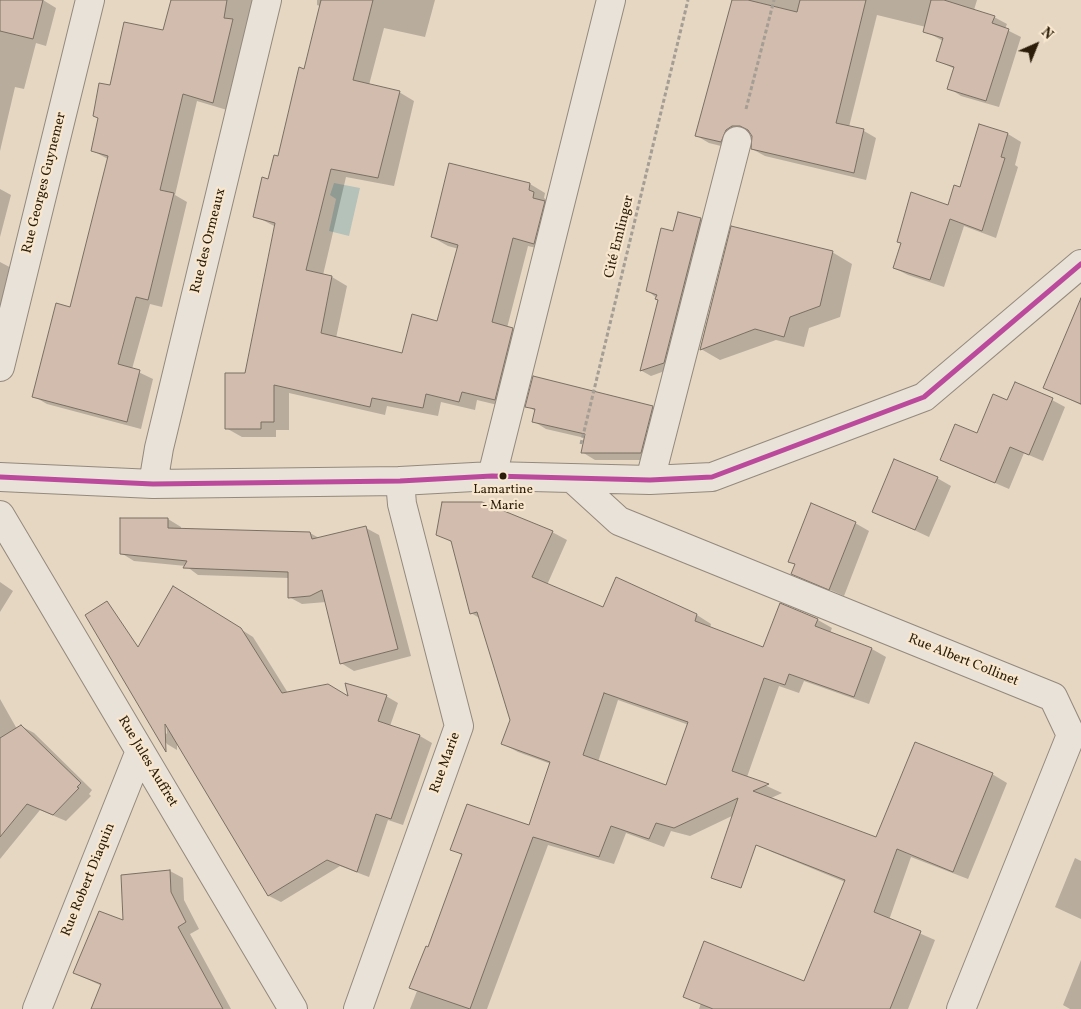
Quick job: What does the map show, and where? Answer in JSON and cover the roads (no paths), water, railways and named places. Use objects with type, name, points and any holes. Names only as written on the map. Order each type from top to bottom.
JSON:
[{"type":"street","name":"Rue Georges Guynemer","points":[[0,367],[90,0]]},
{"type":"street","name":"Rue des Ormeaux","points":[[153,484],[159,448],[267,0]]},
{"type":"street","points":[[492,476],[611,0]]},
{"type":"street","points":[[650,480],[738,141]]},
{"type":"street","points":[[0,477],[153,484],[400,481],[492,476],[650,480],[712,477],[924,397],[1081,264]]},
{"type":"street","name":"Rue Albert Collinet","points":[[572,479],[619,521],[1053,697],[1071,735],[961,1009]]},
{"type":"street","name":"Rue Marie","points":[[358,1009],[459,726],[402,504],[400,481]]},
{"type":"street","name":"Rue Jules Auffret","points":[[0,515],[294,1009]]},
{"type":"street","name":"Rue Robert Diaquin","points":[[37,1009],[140,751]]},
{"type":"place","name":"Lamartine - Marie","points":[[503,476]]}]
